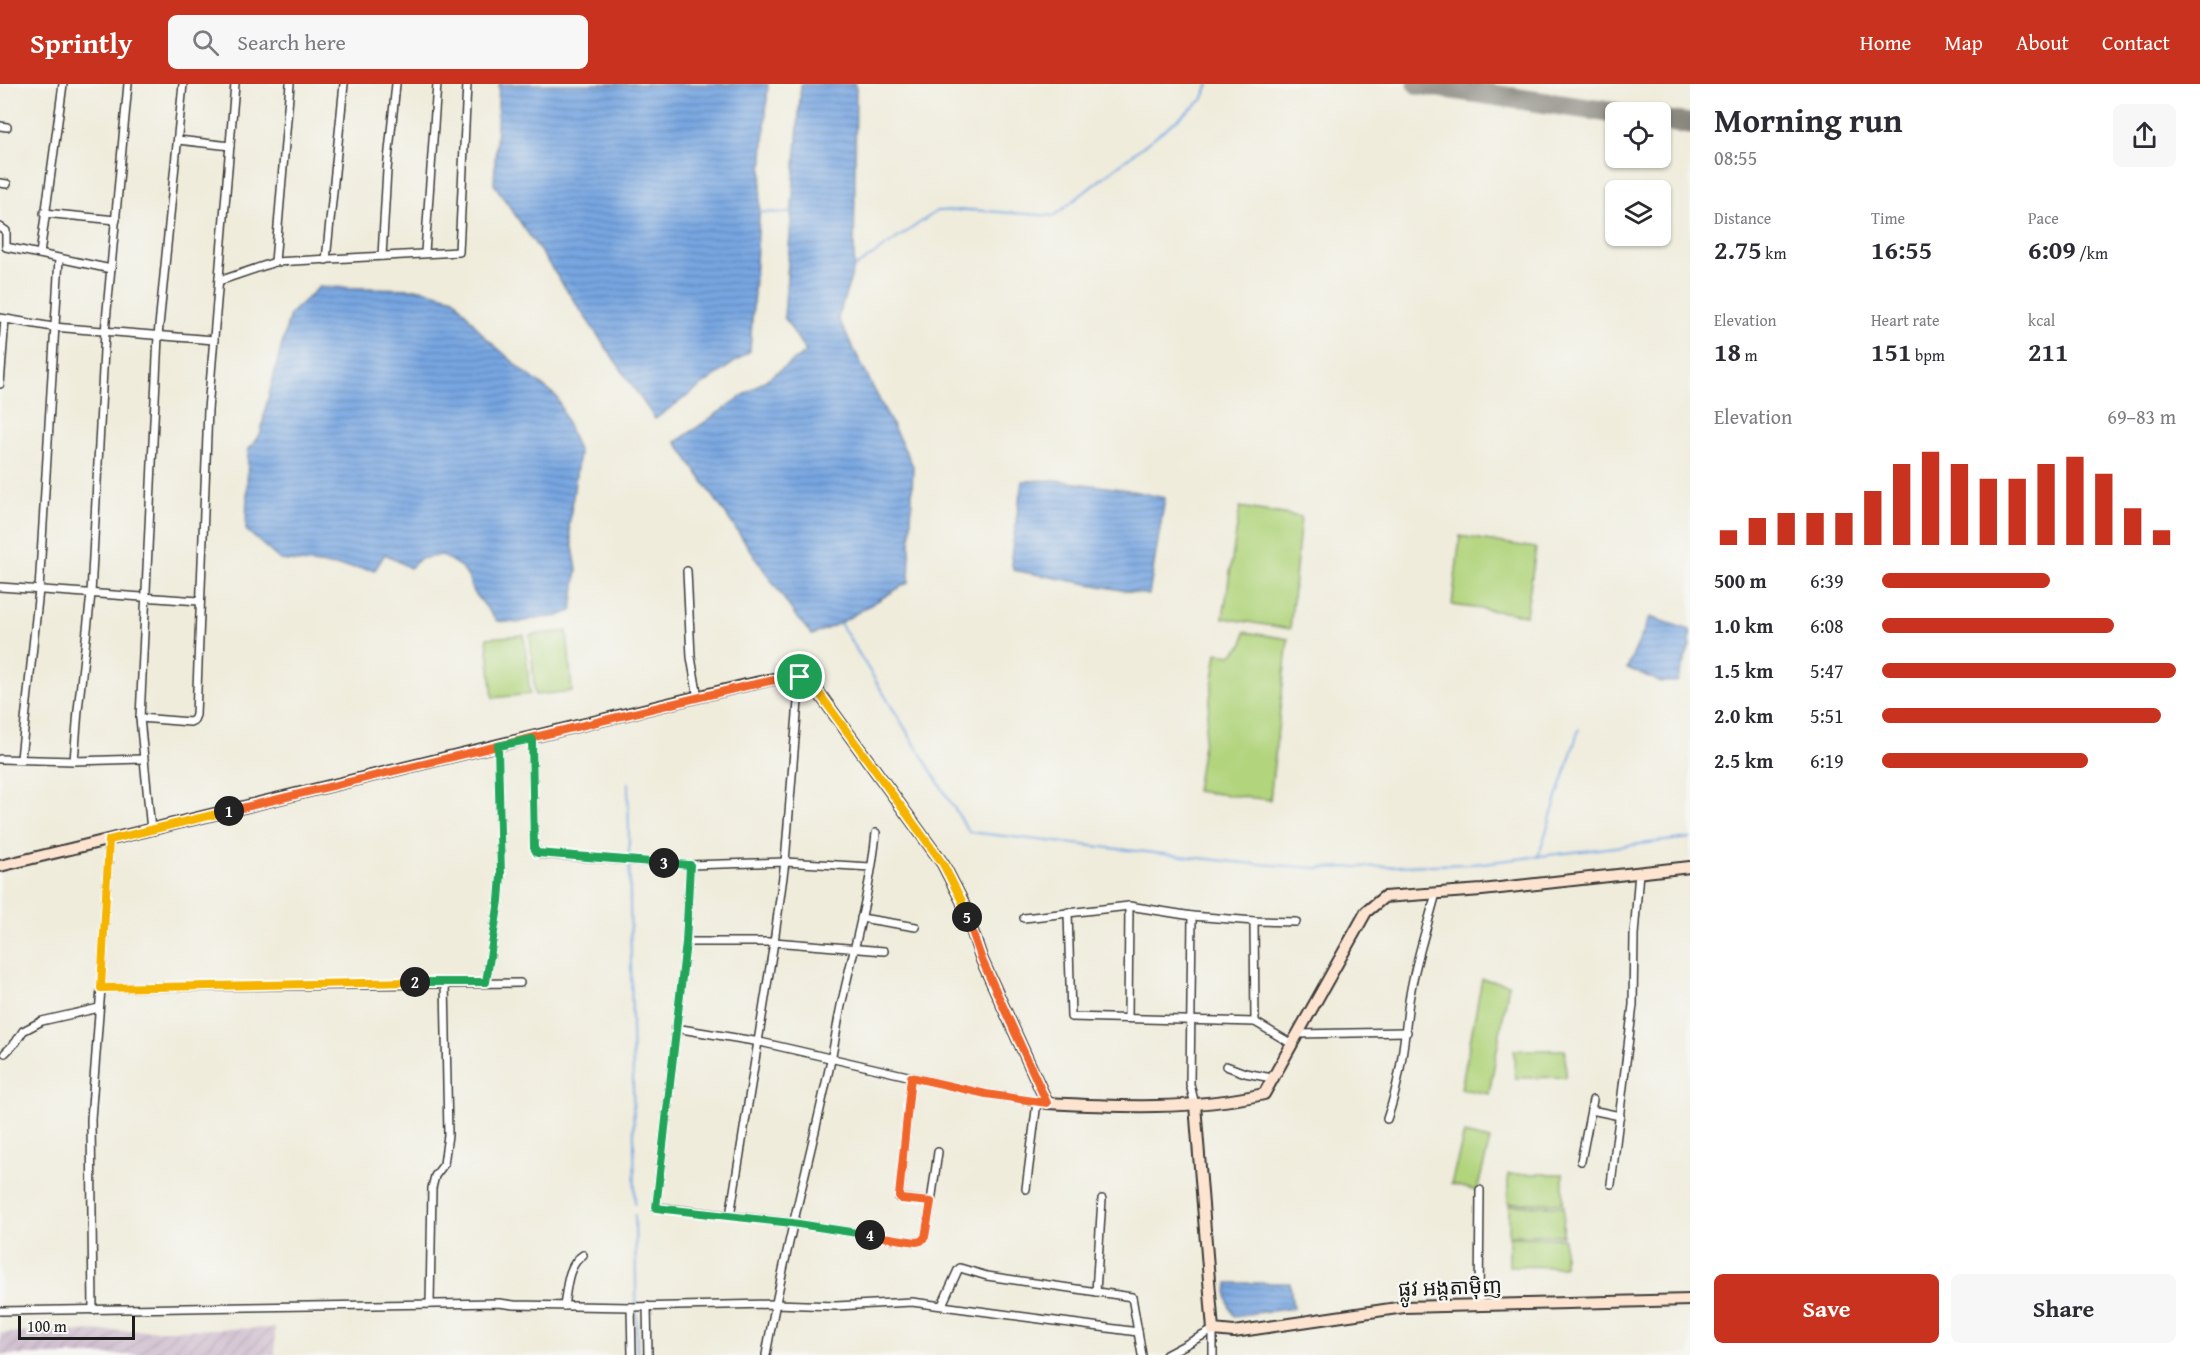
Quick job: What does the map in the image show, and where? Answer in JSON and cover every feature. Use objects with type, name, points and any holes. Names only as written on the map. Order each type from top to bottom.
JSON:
[{"type":"street","points":[[40,254],[63,84]]},
{"type":"street","points":[[74,761],[91,594],[105,332],[128,84]]},
{"type":"street","points":[[151,830],[140,718],[145,598],[158,336],[183,84]]},
{"type":"street","points":[[140,718],[190,722],[196,715],[208,410],[235,84]]},
{"type":"street","points":[[275,262],[290,84]]},
{"type":"street","points":[[326,260],[344,84]]},
{"type":"street","points":[[382,256],[387,170],[396,84]]},
{"type":"street","points":[[425,252],[436,84]]},
{"type":"street","points":[[219,281],[275,262],[425,252],[456,253],[460,249],[467,84]]},
{"type":"street","points":[[178,140],[230,146]]},
{"type":"street","points":[[44,213],[116,220]]},
{"type":"street","points":[[0,227],[6,231],[6,246],[111,269]]},
{"type":"street","points":[[21,758],[39,590],[53,327],[59,259]]},
{"type":"street","points":[[0,384],[3,318],[53,327],[214,340]]},
{"type":"street","points":[[687,571],[691,657],[698,698]]},
{"type":"street","points":[[0,587],[199,601]]},
{"type":"street","points":[[0,866],[746,686],[789,677],[800,677],[811,682],[943,864],[962,901],[982,960],[1042,1102],[1026,1189]]},
{"type":"street","points":[[730,1216],[760,1042],[785,862],[800,677]]},
{"type":"street","points":[[532,739],[535,851],[540,854],[690,865],[785,862],[871,867]]},
{"type":"street","points":[[486,982],[501,875],[498,746]]},
{"type":"street","points":[[0,759],[74,761],[143,759]]},
{"type":"street","points":[[766,1355],[792,1223],[832,1059],[843,995],[874,861],[876,832]]},
{"type":"street","points":[[93,1310],[91,1119],[109,840]]},
{"type":"street","points":[[690,865],[686,942],[655,1204],[659,1209],[792,1223],[921,1241],[925,1237],[938,1152]]},
{"type":"street","points":[[675,1028],[760,1042],[986,1094],[1042,1102],[1119,1107],[1195,1105],[1232,1101],[1264,1094],[1366,912],[1384,897],[1482,890],[1690,867]]},
{"type":"street","points":[[1611,1184],[1633,1005],[1634,935],[1640,872]]},
{"type":"street","points":[[1387,1119],[1395,1096],[1407,1032],[1409,1000],[1436,893]]},
{"type":"street","points":[[1128,1018],[1129,906]]},
{"type":"street","points":[[1024,918],[1129,906],[1192,916],[1296,922]]},
{"type":"street","points":[[1068,912],[1071,1017],[1191,1019],[1255,1023],[1292,1044]]},
{"type":"street","points":[[1192,916],[1190,1083],[1195,1105],[1213,1355]]},
{"type":"street","points":[[861,918],[916,927]]},
{"type":"street","points":[[1254,921],[1255,1023]]},
{"type":"street","points":[[686,942],[774,942],[884,951]]},
{"type":"street","points":[[430,1304],[432,1188],[435,1176],[444,1164],[448,1135],[445,982]]},
{"type":"street","points":[[101,988],[445,982],[520,983]]},
{"type":"street","points":[[5,1053],[23,1031],[42,1021],[99,1008]]},
{"type":"street","points":[[1297,1034],[1407,1032]]},
{"type":"street","points":[[1226,1066],[1245,1073],[1272,1078]]},
{"type":"street","points":[[911,1077],[899,1196],[901,1199],[931,1202]]},
{"type":"street","points":[[1581,1161],[1593,1100]]},
{"type":"street","points":[[1591,1110],[1620,1116]]},
{"type":"street","points":[[1479,1305],[1480,1190]]},
{"type":"street","points":[[1096,1292],[1102,1200]]},
{"type":"street","points":[[564,1306],[572,1267],[583,1255]]},
{"type":"street","points":[[942,1305],[960,1268],[987,1276],[1132,1297],[1142,1355]]},
{"type":"street","name":"ផ្លូវ អង្តតាម៉ិញ","points":[[1213,1330],[1234,1332],[1404,1307],[1690,1300]]},
{"type":"street","points":[[0,1311],[499,1303],[633,1307],[775,1304],[836,1306],[912,1302],[1138,1332]]},
{"type":"street","points":[[646,1306],[648,1355]]},
{"type":"street","points":[[632,1355],[633,1307]]},
{"type":"street","points":[[1166,1355],[1213,1330]]},
{"type":"shaded area","points":[[275,1328],[275,1355],[0,1355],[0,1333]]},
{"type":"green space","points":[[1240,507],[1301,517],[1290,629],[1223,618]]},
{"type":"green space","points":[[1460,536],[1536,548],[1526,615],[1452,605]]},
{"type":"green space","points":[[567,631],[572,691],[535,695],[530,635]]},
{"type":"green space","points":[[1245,632],[1288,639],[1270,800],[1196,791],[1217,653],[1231,655],[1243,644]]},
{"type":"green space","points":[[524,635],[530,694],[493,698],[487,638]]},
{"type":"green space","points":[[1482,979],[1509,984],[1489,1094],[1461,1089]]},
{"type":"green space","points":[[1514,1050],[1565,1050],[1566,1077],[1515,1078]]},
{"type":"green space","points":[[1464,1134],[1490,1140],[1477,1191],[1451,1184]]},
{"type":"green space","points":[[1508,1174],[1563,1174],[1563,1203],[1508,1203]]},
{"type":"green space","points":[[1509,1205],[1564,1206],[1563,1235],[1509,1235]]},
{"type":"green space","points":[[1509,1237],[1564,1238],[1564,1267],[1509,1266]]},
{"type":"water","points":[[499,84],[768,84],[750,351],[655,419],[494,184]]},
{"type":"water","points":[[801,84],[856,84],[854,268],[838,318],[913,466],[909,582],[840,623],[812,635],[795,615],[676,442],[806,352],[784,317]]},
{"type":"water","points":[[319,287],[421,289],[454,298],[484,336],[557,397],[579,453],[569,526],[577,569],[572,611],[556,617],[536,618],[518,623],[497,621],[473,591],[461,567],[442,555],[420,559],[410,568],[385,554],[375,570],[280,560],[246,530],[248,450],[261,433],[290,314]]},
{"type":"water","points":[[1055,480],[1128,490],[1165,498],[1149,595],[1013,570],[1011,557],[1022,481]]},
{"type":"water","points":[[1650,617],[1690,630],[1690,645],[1677,682],[1661,682],[1627,668]]},
{"type":"water","points":[[1228,1283],[1290,1283],[1293,1308],[1234,1316],[1228,1300]]},
{"type":"waterway","points":[[854,268],[937,211],[971,210],[1054,216],[1202,100],[1209,84]]},
{"type":"waterway","points":[[760,212],[791,213]]},
{"type":"waterway","points":[[840,623],[969,832],[1244,863],[1317,868],[1474,864],[1690,838]]},
{"type":"waterway","points":[[1538,857],[1579,729]]},
{"type":"waterway","points":[[628,782],[635,1203]]},
{"type":"waterway","points":[[635,1215],[637,1355]]},
{"type":"taxiway","points":[[1418,84],[1605,111]]},
{"type":"taxiway","points":[[1671,121],[1690,124]]},
{"type":"route","points":[[789,677],[800,677],[811,682],[943,864],[962,901],[982,960],[1047,1103],[986,1094],[911,1077],[899,1198],[931,1202],[925,1237],[921,1241],[792,1223],[656,1208],[664,1120],[686,942],[690,865],[537,853],[534,848],[532,739],[498,746],[501,875],[486,982],[101,988],[109,840],[746,686],[789,677]]}]
